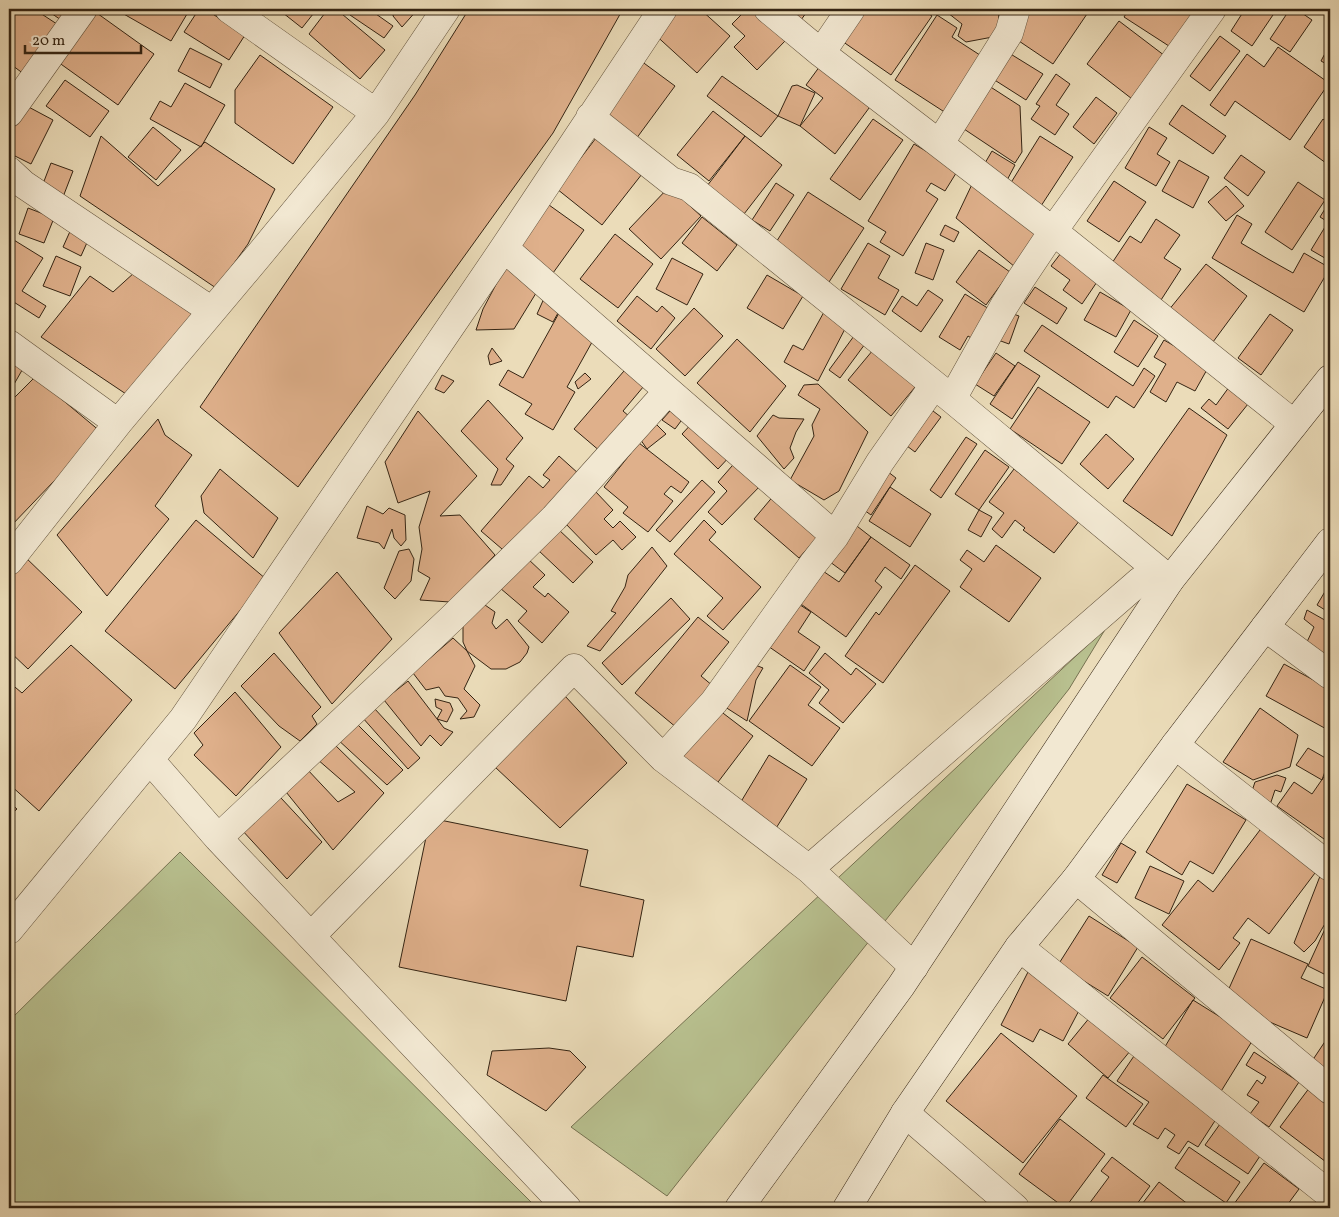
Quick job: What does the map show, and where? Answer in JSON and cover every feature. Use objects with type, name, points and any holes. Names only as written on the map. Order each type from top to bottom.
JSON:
[{"type":"street","points":[[9,113],[83,9]]},
{"type":"street","points":[[229,9],[376,113]]},
{"type":"street","points":[[9,561],[118,423],[376,113],[446,9]]},
{"type":"street","points":[[9,930],[182,719],[504,248],[663,9]]},
{"type":"street","points":[[768,9],[821,53],[1053,231],[1294,424]]},
{"type":"street","points":[[821,53],[850,9]]},
{"type":"street","points":[[940,143],[1009,33],[1016,9]]},
{"type":"street","points":[[663,758],[714,702],[835,536],[880,462],[943,392],[1004,306],[1053,231],[1212,9]]},
{"type":"street","points":[[590,117],[671,181],[689,187],[943,392],[1168,582]]},
{"type":"street","points":[[9,171],[23,184],[212,311]]},
{"type":"street","points":[[504,248],[835,536]]},
{"type":"street","points":[[9,344],[118,423]]},
{"type":"street","points":[[739,1208],[914,967],[1168,582],[1330,379]]},
{"type":"street","points":[[218,838],[451,619],[554,518],[668,390]]},
{"type":"street","points":[[847,1208],[905,1113],[1019,948],[1076,879],[1175,745],[1330,542]]},
{"type":"street","points":[[809,869],[1140,581],[1168,582]]},
{"type":"street","points":[[1265,627],[1330,675]]},
{"type":"street","points":[[311,936],[574,668],[663,758],[809,869],[914,967]]},
{"type":"street","points":[[1175,745],[1330,868]]},
{"type":"street","points":[[150,760],[218,838],[567,1208]]},
{"type":"street","points":[[1076,879],[1330,1090]]},
{"type":"street","points":[[1019,948],[1330,1195]]},
{"type":"street","points":[[905,1113],[1015,1208]]},
{"type":"green space","points":[[1106,628],[1069,689],[667,1196],[571,1127]]},
{"type":"green space","points":[[180,852],[537,1208],[9,1208],[9,1021]]},
{"type":"building","points":[[9,9],[34,9],[63,28],[28,77],[9,63]]},
{"type":"building","points":[[45,9],[74,9],[64,22]]},
{"type":"building","points":[[115,9],[190,9],[171,41]]},
{"type":"building","points":[[199,9],[205,9],[245,35],[229,60],[184,32]]},
{"type":"building","points":[[278,9],[317,9],[302,28]]},
{"type":"building","points":[[328,9],[336,9],[385,50],[360,79],[309,34]]},
{"type":"building","points":[[355,9],[380,9],[376,14],[393,26],[384,38],[350,15]]},
{"type":"building","points":[[394,9],[418,9],[402,27],[393,16]]},
{"type":"building","points":[[469,9],[623,9],[553,133],[298,487],[200,407],[415,95]]},
{"type":"building","points":[[672,9],[700,9],[730,36],[697,73],[651,31]]},
{"type":"building","points":[[747,9],[751,9],[785,41],[757,70],[734,47],[745,36],[732,24]]},
{"type":"building","points":[[777,9],[809,9],[798,24]]},
{"type":"building","points":[[861,9],[922,9],[932,16],[891,75],[839,39]]},
{"type":"building","points":[[952,9],[999,9],[998,36],[966,42],[958,36],[962,24],[948,13]]},
{"type":"building","points":[[1032,9],[1085,9],[1089,11],[1053,64],[1013,37]]},
{"type":"building","points":[[1129,9],[1197,9],[1172,48],[1124,17]]},
{"type":"building","points":[[1245,9],[1277,9],[1252,46],[1231,31]]},
{"type":"building","points":[[1290,9],[1296,9],[1312,20],[1290,52],[1270,39]]},
{"type":"building","points":[[94,11],[154,54],[118,105],[58,62]]},
{"type":"building","points":[[937,15],[957,28],[952,37],[983,57],[946,113],[895,80]]},
{"type":"building","points":[[1119,21],[1169,59],[1136,102],[1087,64]]},
{"type":"building","points":[[1220,36],[1240,51],[1210,91],[1190,76]]},
{"type":"building","points":[[1330,44],[1330,66],[1321,61]]},
{"type":"building","points":[[1278,47],[1329,83],[1290,140],[1235,101],[1225,116],[1210,105],[1247,54],[1264,67]]},
{"type":"building","points":[[190,48],[222,64],[210,88],[178,71]]},
{"type":"building","points":[[1009,53],[1043,74],[1026,100],[993,79]]},
{"type":"building","points":[[260,55],[333,107],[293,164],[235,123],[235,90]]},
{"type":"building","points":[[637,58],[675,86],[636,139],[599,111]]},
{"type":"building","points":[[820,66],[872,104],[835,154],[800,126],[823,98],[806,85]]},
{"type":"building","points":[[1056,74],[1070,84],[1056,105],[1069,114],[1055,135],[1031,119],[1040,106],[1036,104]]},
{"type":"building","points":[[722,76],[778,116],[761,137],[707,96]]},
{"type":"building","points":[[65,80],[109,111],[90,137],[46,106]]},
{"type":"building","points":[[185,83],[225,105],[201,147],[150,119],[160,101],[171,107]]},
{"type":"building","points":[[986,84],[1020,106],[1022,152],[1015,163],[958,125]]},
{"type":"building","points":[[797,85],[815,93],[800,126],[778,116],[792,86]]},
{"type":"building","points":[[1096,97],[1117,113],[1094,144],[1073,127]]},
{"type":"building","points":[[23,104],[53,120],[31,164],[9,153],[9,132]]},
{"type":"building","points":[[1182,105],[1226,136],[1213,154],[1169,124]]},
{"type":"building","points":[[713,111],[745,136],[709,181],[677,155]]},
{"type":"building","points":[[873,119],[903,140],[860,200],[830,179]]},
{"type":"building","points":[[1323,119],[1330,125],[1330,166],[1304,147]]},
{"type":"building","points":[[153,127],[181,150],[156,180],[128,157]]},
{"type":"building","points":[[1149,127],[1167,138],[1157,154],[1170,162],[1156,186],[1125,168]]},
{"type":"building","points":[[101,136],[158,186],[205,142],[275,189],[248,244],[216,288],[80,196]]},
{"type":"building","points":[[745,136],[782,165],[744,214],[707,186]]},
{"type":"building","points":[[1040,136],[1073,157],[1039,209],[1007,189]]},
{"type":"building","points":[[596,138],[642,174],[602,225],[557,189]]},
{"type":"building","points":[[914,144],[958,170],[945,191],[931,183],[926,191],[938,199],[903,256],[880,242],[886,232],[868,221]]},
{"type":"building","points":[[992,151],[1015,165],[1005,184],[981,170]]},
{"type":"building","points":[[1241,155],[1265,172],[1248,196],[1224,178]]},
{"type":"building","points":[[1179,160],[1209,177],[1193,208],[1162,191]]},
{"type":"building","points":[[51,163],[73,171],[63,197],[41,189]]},
{"type":"building","points":[[975,178],[1043,234],[1015,267],[956,218]]},
{"type":"building","points":[[1114,181],[1146,202],[1119,242],[1087,221]]},
{"type":"building","points":[[1298,182],[1325,200],[1292,250],[1265,232]]},
{"type":"building","points":[[776,183],[794,195],[770,231],[752,220]]},
{"type":"building","points":[[1226,186],[1244,206],[1226,221],[1208,202]]},
{"type":"building","points":[[669,187],[701,216],[661,259],[629,229]]},
{"type":"building","points":[[808,192],[864,228],[829,282],[773,247]]},
{"type":"building","points":[[542,200],[584,230],[553,273],[511,243]]},
{"type":"building","points":[[1328,204],[1330,205],[1330,261],[1311,250],[1328,222],[1320,217]]},
{"type":"building","points":[[28,208],[54,218],[44,243],[19,234]]},
{"type":"building","points":[[1237,215],[1252,224],[1241,243],[1268,259],[1293,273],[1304,253],[1330,268],[1304,312],[1212,258]]},
{"type":"building","points":[[702,217],[737,245],[717,271],[682,243]]},
{"type":"building","points":[[76,218],[94,227],[81,256],[63,247]]},
{"type":"building","points":[[1156,219],[1180,235],[1164,258],[1181,269],[1161,300],[1110,266],[1130,236],[1141,243]]},
{"type":"building","points":[[945,225],[959,232],[954,242],[940,235]]},
{"type":"building","points":[[615,234],[653,264],[618,308],[580,279]]},
{"type":"building","points":[[9,237],[43,258],[22,291],[46,306],[39,318],[9,299]]},
{"type":"building","points":[[868,243],[890,256],[878,278],[899,290],[885,315],[841,289]]},
{"type":"building","points":[[926,243],[944,250],[933,280],[915,273]]},
{"type":"building","points":[[979,250],[1010,272],[986,305],[956,282]]},
{"type":"building","points":[[1061,253],[1099,279],[1082,304],[1063,290],[1070,280],[1051,266]]},
{"type":"building","points":[[56,256],[81,267],[70,296],[43,286]]},
{"type":"building","points":[[672,258],[703,274],[687,305],[656,289]]},
{"type":"building","points":[[509,260],[541,285],[514,329],[476,330],[483,309]]},
{"type":"building","points":[[1206,264],[1247,296],[1210,346],[1168,311]]},
{"type":"building","points":[[135,272],[192,314],[129,396],[41,337],[90,276],[113,292]]},
{"type":"building","points":[[767,275],[803,296],[783,329],[747,308]]},
{"type":"building","points":[[1035,287],[1067,308],[1057,324],[1024,303]]},
{"type":"building","points":[[928,290],[943,300],[921,332],[892,311],[902,296],[917,306]]},
{"type":"building","points":[[1100,292],[1131,310],[1116,337],[1084,320]]},
{"type":"building","points":[[546,294],[563,304],[553,322],[537,314]]},
{"type":"building","points":[[965,294],[994,312],[976,341],[968,336],[960,350],[939,337]]},
{"type":"building","points":[[637,296],[657,312],[662,306],[675,318],[651,349],[617,321]]},
{"type":"building","points":[[694,308],[723,336],[685,376],[656,349]]},
{"type":"building","points":[[824,312],[847,325],[818,381],[784,362],[793,345],[803,350]]},
{"type":"building","points":[[1008,312],[1019,316],[1009,344],[998,340]]},
{"type":"building","points":[[559,313],[596,335],[567,387],[575,392],[553,430],[525,414],[532,404],[499,385],[508,370],[523,378]]},
{"type":"building","points":[[1270,314],[1293,330],[1261,375],[1238,358]]},
{"type":"building","points":[[1134,320],[1158,336],[1138,367],[1114,352]]},
{"type":"building","points":[[1042,325],[1133,386],[1144,368],[1155,376],[1134,408],[1116,396],[1108,408],[1024,351]]},
{"type":"building","points":[[854,336],[865,344],[840,378],[829,370]]},
{"type":"building","points":[[737,339],[786,386],[750,432],[697,383]]},
{"type":"building","points":[[1164,340],[1209,366],[1195,391],[1177,382],[1166,402],[1150,392],[1166,364],[1154,357]]},
{"type":"building","points":[[492,348],[502,361],[490,365],[488,356]]},
{"type":"building","points":[[873,350],[916,386],[891,416],[848,380]]},
{"type":"building","points":[[996,353],[1015,366],[994,396],[975,384]]},
{"type":"building","points":[[9,355],[25,365],[9,393]]},
{"type":"building","points":[[1018,362],[1040,376],[1012,419],[990,404]]},
{"type":"building","points":[[630,364],[649,380],[623,411],[630,417],[601,452],[574,429]]},
{"type":"building","points":[[585,373],[591,379],[578,389],[575,382]]},
{"type":"building","points":[[442,375],[454,381],[444,393],[435,389]]},
{"type":"building","points":[[35,377],[101,432],[9,528],[9,403]]},
{"type":"building","points":[[1232,383],[1252,399],[1228,429],[1201,408],[1209,399],[1216,405]]},
{"type":"building","points":[[818,384],[868,432],[839,491],[824,500],[790,480],[814,436],[812,425],[820,409],[798,395],[804,385]]},
{"type":"building","points":[[1038,387],[1090,422],[1062,464],[1010,429]]},
{"type":"building","points":[[488,400],[523,438],[506,459],[514,466],[501,485],[491,485],[498,469],[461,431]]},
{"type":"building","points":[[677,403],[687,413],[675,429],[662,420]]},
{"type":"building","points":[[929,408],[941,417],[915,452],[903,443]]},
{"type":"building","points":[[1189,408],[1227,435],[1172,536],[1123,501]]},
{"type":"building","points":[[418,411],[477,476],[440,516],[460,515],[495,555],[450,602],[420,600],[430,578],[418,571],[422,549],[419,527],[430,491],[398,503],[385,462]]},
{"type":"building","points":[[773,415],[779,418],[804,419],[796,432],[790,448],[794,458],[784,469],[757,436]]},
{"type":"building","points":[[650,418],[666,434],[647,449],[636,433]]},
{"type":"building","points":[[158,419],[165,435],[192,455],[155,506],[169,519],[107,596],[57,535]]},
{"type":"building","points":[[696,419],[732,454],[718,469],[682,434]]},
{"type":"building","points":[[1106,434],[1134,459],[1108,489],[1080,464]]},
{"type":"building","points":[[966,437],[977,444],[941,498],[930,490]]},
{"type":"building","points":[[639,443],[689,482],[681,493],[671,486],[664,494],[673,501],[648,532],[623,513],[628,507],[604,487]]},
{"type":"building","points":[[985,450],[1009,467],[979,510],[955,494]]},
{"type":"building","points":[[559,456],[579,474],[509,555],[481,531],[529,476],[543,488],[550,480],[543,475]]},
{"type":"building","points":[[739,458],[764,482],[722,525],[708,512],[727,491],[718,482]]},
{"type":"building","points":[[883,468],[896,478],[871,515],[857,505]]},
{"type":"building","points":[[220,469],[278,518],[253,558],[204,513],[201,496]]},
{"type":"building","points":[[1014,469],[1080,520],[1054,553],[1023,530],[1025,528],[1015,520],[1002,538],[992,529],[1004,513],[989,502]]},
{"type":"building","points":[[702,480],[715,492],[670,542],[656,530]]},
{"type":"building","points":[[890,487],[931,514],[910,547],[869,521]]},
{"type":"building","points":[[595,491],[613,510],[604,519],[613,528],[620,521],[636,537],[622,550],[613,540],[596,555],[563,521]]},
{"type":"building","points":[[775,494],[820,534],[799,558],[754,519]]},
{"type":"building","points":[[367,506],[383,514],[389,508],[405,515],[406,540],[401,546],[394,538],[392,529],[384,549],[379,543],[357,538]]},
{"type":"building","points":[[979,510],[992,517],[981,537],[968,530]]},
{"type":"building","points":[[196,520],[266,579],[175,689],[105,631]]},
{"type":"building","points":[[704,520],[716,532],[709,540],[761,587],[723,630],[707,616],[723,598],[674,554]]},
{"type":"building","points":[[853,523],[871,537],[845,573],[826,559]]},
{"type":"building","points":[[558,529],[593,562],[573,583],[538,550]]},
{"type":"building","points":[[871,537],[910,565],[901,579],[885,567],[875,581],[882,587],[846,637],[794,599],[817,567],[839,582]]},
{"type":"building","points":[[996,545],[1041,578],[1009,622],[960,587],[972,569],[960,560],[967,550],[984,562]]},
{"type":"building","points":[[652,547],[667,566],[600,651],[587,646],[616,613],[611,611],[625,587],[628,575]]},
{"type":"building","points":[[409,549],[414,559],[411,581],[395,599],[384,588],[399,551]]},
{"type":"building","points":[[23,555],[82,612],[28,669],[9,651],[9,570]]},
{"type":"building","points":[[527,558],[545,575],[533,587],[545,597],[548,593],[569,612],[542,643],[518,621],[527,611],[500,588]]},
{"type":"building","points":[[915,565],[950,591],[883,683],[845,656],[876,612],[879,615]]},
{"type":"building","points":[[337,572],[392,639],[332,704],[279,633]]},
{"type":"building","points":[[1330,583],[1330,613],[1317,605]]},
{"type":"building","points":[[671,598],[690,619],[622,685],[602,663]]},
{"type":"building","points":[[794,601],[811,612],[798,632],[820,647],[804,671],[765,644]]},
{"type":"building","points":[[485,605],[495,612],[492,623],[496,629],[507,619],[529,647],[520,662],[506,669],[491,669],[467,651],[463,642],[463,627],[467,616]]},
{"type":"building","points":[[1307,610],[1330,623],[1330,659],[1306,644],[1314,627],[1304,619]]},
{"type":"building","points":[[698,617],[729,642],[701,676],[713,686],[677,728],[635,693]]},
{"type":"building","points":[[453,638],[467,651],[475,666],[464,689],[480,705],[474,717],[460,719],[467,711],[458,698],[445,696],[439,687],[426,690],[413,673]]},
{"type":"building","points":[[71,645],[132,700],[39,811],[9,784],[9,682],[22,693]]},
{"type":"building","points":[[274,653],[321,707],[312,716],[317,724],[300,741],[279,726],[241,686]]},
{"type":"building","points":[[825,653],[851,675],[856,668],[876,684],[843,723],[819,703],[829,690],[809,673]]},
{"type":"building","points":[[750,663],[763,668],[756,680],[747,721],[722,705]]},
{"type":"building","points":[[1284,664],[1330,689],[1330,731],[1266,696]]},
{"type":"building","points":[[790,665],[821,687],[808,705],[840,728],[812,766],[749,721]]},
{"type":"building","points":[[408,681],[444,728],[453,732],[441,746],[430,735],[421,746],[384,700]]},
{"type":"building","points":[[235,692],[281,747],[236,796],[194,755],[203,745],[194,733]]},
{"type":"building","points":[[565,696],[627,763],[560,828],[495,767]]},
{"type":"building","points":[[435,699],[450,703],[453,710],[447,722],[437,719],[442,710],[436,707]]},
{"type":"building","points":[[715,707],[753,736],[712,790],[674,761]]},
{"type":"building","points":[[374,708],[420,758],[408,769],[362,717]]},
{"type":"building","points":[[1260,708],[1298,735],[1290,767],[1253,780],[1223,762]]},
{"type":"building","points":[[358,725],[403,770],[387,785],[336,738]]},
{"type":"building","points":[[333,743],[384,793],[333,850],[282,787],[306,768],[338,802],[355,792],[317,759]]},
{"type":"building","points":[[1308,748],[1329,760],[1322,780],[1296,765]]},
{"type":"building","points":[[769,755],[807,779],[773,833],[736,810]]},
{"type":"building","points":[[1330,768],[1330,830],[1324,839],[1277,806],[1294,782],[1312,794]]},
{"type":"building","points":[[1277,775],[1286,778],[1281,792],[1275,790],[1270,805],[1250,797],[1255,782]]},
{"type":"building","points":[[1187,784],[1246,820],[1213,874],[1190,861],[1182,875],[1146,852]]},
{"type":"building","points":[[281,798],[322,842],[287,879],[241,829]]},
{"type":"building","points":[[9,802],[17,809],[9,816]]},
{"type":"building","points":[[430,818],[588,850],[580,886],[644,900],[633,957],[577,946],[566,1001],[399,967]]},
{"type":"building","points":[[1263,826],[1318,869],[1269,934],[1248,918],[1233,938],[1240,943],[1219,970],[1162,925],[1198,880],[1213,892]]},
{"type":"building","points":[[1121,843],[1136,852],[1117,883],[1102,875]]},
{"type":"building","points":[[1150,866],[1184,881],[1169,914],[1135,898]]},
{"type":"building","points":[[1322,871],[1330,877],[1330,915],[1315,941],[1304,952],[1294,943]]},
{"type":"building","points":[[1089,916],[1138,947],[1108,996],[1058,965]]},
{"type":"building","points":[[1330,918],[1330,977],[1308,966]]},
{"type":"building","points":[[1251,939],[1308,964],[1301,978],[1328,990],[1307,1038],[1223,1002]]},
{"type":"building","points":[[1142,957],[1195,998],[1163,1039],[1110,998]]},
{"type":"building","points":[[1028,972],[1084,1001],[1063,1041],[1040,1029],[1033,1042],[1001,1025]]},
{"type":"building","points":[[1193,1000],[1254,1038],[1220,1093],[1160,1055]]},
{"type":"building","points":[[1095,1011],[1135,1045],[1108,1078],[1068,1044]]},
{"type":"building","points":[[1001,1033],[1077,1096],[1023,1163],[946,1101]]},
{"type":"building","points":[[1330,1034],[1330,1082],[1308,1067]]},
{"type":"building","points":[[549,1048],[570,1051],[586,1067],[546,1111],[487,1075],[492,1051]]},
{"type":"building","points":[[1254,1052],[1299,1082],[1269,1127],[1250,1114],[1259,1102],[1247,1095],[1257,1080],[1262,1084],[1266,1077],[1246,1065]]},
{"type":"building","points":[[1134,1056],[1220,1113],[1198,1147],[1188,1141],[1179,1154],[1167,1147],[1175,1135],[1165,1128],[1158,1139],[1133,1124],[1149,1102],[1117,1081]]},
{"type":"building","points":[[1103,1075],[1143,1104],[1126,1127],[1086,1098]]},
{"type":"building","points":[[1310,1087],[1330,1102],[1330,1165],[1280,1127]]},
{"type":"building","points":[[1060,1119],[1105,1154],[1065,1208],[1019,1174]]},
{"type":"building","points":[[1220,1124],[1262,1153],[1248,1174],[1205,1145]]},
{"type":"building","points":[[1189,1147],[1240,1182],[1226,1203],[1175,1168]]},
{"type":"building","points":[[1112,1157],[1150,1186],[1134,1208],[1086,1208],[1109,1177],[1101,1171]]},
{"type":"building","points":[[1264,1163],[1299,1189],[1285,1208],[1231,1208]]},
{"type":"building","points":[[1159,1182],[1193,1208],[1139,1208]]}]
